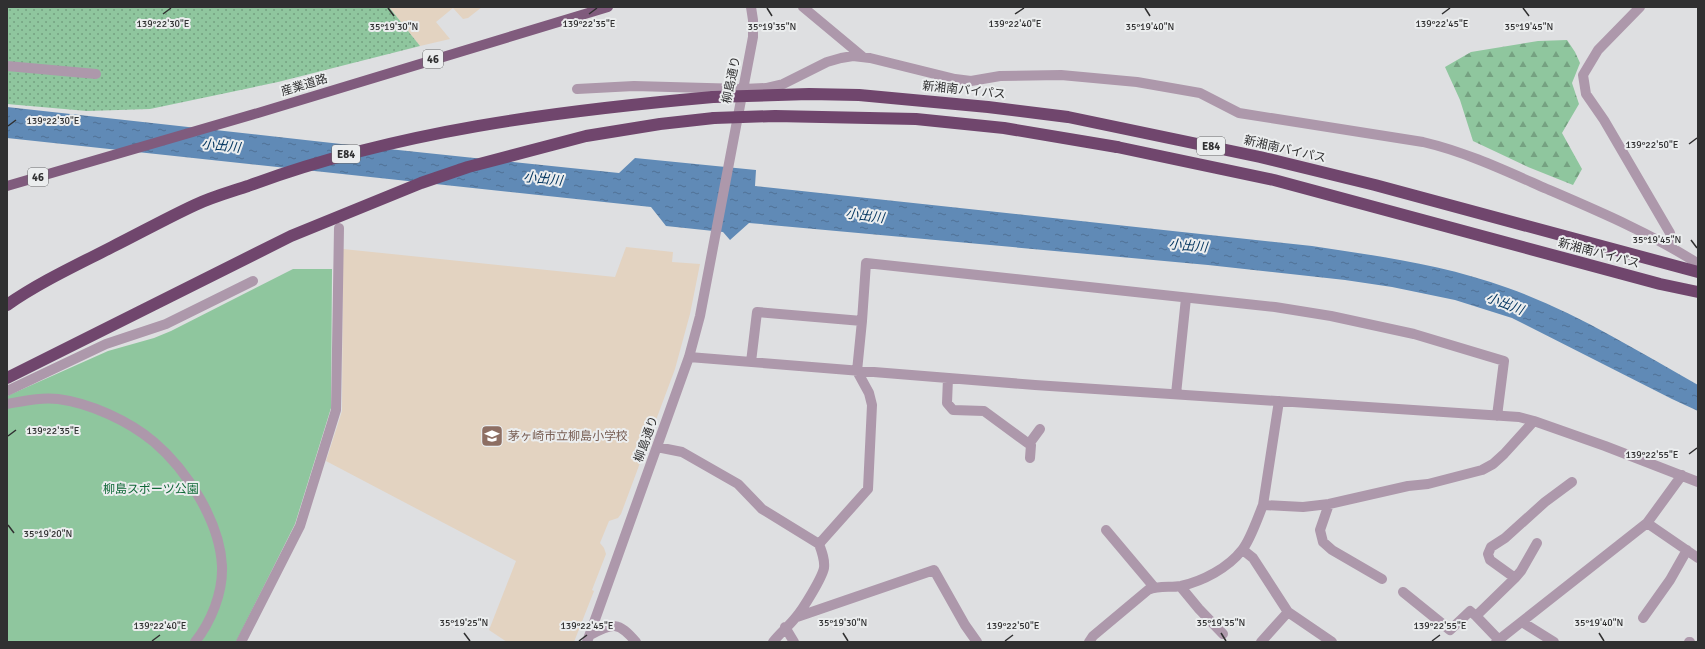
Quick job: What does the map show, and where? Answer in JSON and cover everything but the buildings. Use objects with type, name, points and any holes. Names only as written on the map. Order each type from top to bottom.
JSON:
[{"type":"highway","name":"新湘南バイパス","points":[[7,305],[19,296],[196,204],[273,176],[331,158],[430,134],[573,112],[643,103],[713,97],[809,94],[859,95],[988,106],[1068,117],[1142,131],[1291,164],[1697,267]]},
{"type":"highway","name":"新湘南バイパス","points":[[7,378],[291,236],[421,184],[468,167],[586,136],[660,124],[714,118],[790,116],[916,119],[1004,128],[1102,145],[1274,180],[1653,282],[1698,292]]},
{"type":"main road","name":"産業道路","points":[[7,186],[258,113],[608,7]]},
{"type":"street","name":"柳島通り","points":[[588,639],[689,357],[700,316],[713,241],[753,37],[751,7]]},
{"type":"street","points":[[803,7],[863,57]]},
{"type":"street","points":[[1640,7],[1598,50],[1583,76],[1586,94],[1608,126],[1670,233],[1672,247]]},
{"type":"street","points":[[577,89],[634,86],[743,89],[771,87],[783,84],[827,62],[853,56],[863,57],[954,79],[972,81],[1000,76],[1061,75],[1137,82],[1200,93],[1240,113],[1423,142],[1450,148],[1602,212],[1672,247],[1697,267]]},
{"type":"street","points":[[7,66],[96,74]]},
{"type":"street","points":[[241,642],[300,526],[336,410],[339,228]]},
{"type":"street","points":[[819,544],[868,489],[872,405],[869,393],[857,371],[866,263],[1275,307],[1331,316],[1414,334],[1504,361],[1498,416]]},
{"type":"street","points":[[7,391],[106,344],[166,324],[253,281]]},
{"type":"street","points":[[1176,394],[1186,298]]},
{"type":"street","points":[[751,362],[757,312],[862,321]]},
{"type":"street","points":[[689,357],[948,378],[1519,417],[1534,421],[1698,482]]},
{"type":"street","points":[[948,378],[947,403],[953,410],[984,411],[1031,445],[1030,458]]},
{"type":"street","points":[[7,404],[32,399],[58,399],[88,406],[120,420],[153,441],[172,459],[191,484],[206,508],[218,543],[222,566],[220,586],[214,609],[206,628],[195,642]]},
{"type":"street","points":[[1089,642],[1148,590],[1154,587],[1180,586],[1198,581],[1212,574],[1228,563],[1243,550],[1262,505],[1279,401]]},
{"type":"street","points":[[1262,505],[1303,507],[1330,504],[1408,486],[1428,484],[1482,470],[1493,464],[1504,454],[1534,421]]},
{"type":"street","points":[[1029,444],[1040,429]]},
{"type":"street","points":[[657,447],[682,452],[738,484],[762,509],[819,544],[824,557],[824,568],[819,580],[797,617],[785,627],[773,642]]},
{"type":"street","points":[[1403,592],[1450,630],[1470,611],[1498,641],[1647,523],[1682,475]]},
{"type":"street","points":[[1515,578],[1490,560],[1488,554],[1491,547],[1505,538],[1545,502],[1572,482]]},
{"type":"street","points":[[1330,504],[1320,530],[1323,542],[1332,550],[1382,579]]},
{"type":"street","points":[[1647,523],[1698,558]]},
{"type":"street","points":[[1106,530],[1154,587]]},
{"type":"street","points":[[1476,616],[1521,571],[1536,543]]},
{"type":"street","points":[[1243,550],[1253,558],[1288,612],[1332,642]]},
{"type":"street","points":[[1643,618],[1670,580],[1687,550]]},
{"type":"street","points":[[797,617],[934,570],[965,625],[977,642]]},
{"type":"street","points":[[1180,586],[1223,634]]},
{"type":"street","points":[[1261,642],[1288,612]]},
{"type":"street","points":[[1522,622],[1554,642]]},
{"type":"street","points":[[588,639],[606,626],[614,626],[626,630],[636,642]]},
{"type":"street","points":[[785,627],[794,642]]},
{"type":"shaded area","points":[[389,7],[482,7],[468,18],[463,19],[453,8],[436,22],[450,39],[420,46]]},
{"type":"shaded area","name":"茅ヶ崎市立柳島小学校","points":[[626,247],[673,252],[672,262],[700,264],[690,314],[675,369],[621,514],[618,518],[609,521],[600,543],[606,554],[592,590],[594,591],[574,642],[507,642],[489,630],[516,561],[326,461],[342,411],[343,249],[615,277]]},
{"type":"green space","points":[[7,7],[389,7],[420,46],[278,82],[150,109],[87,111],[7,104]]},
{"type":"green space","points":[[1567,40],[1580,63],[1572,83],[1579,104],[1562,133],[1582,169],[1573,185],[1528,167],[1473,141],[1460,100],[1445,67],[1471,52],[1538,41]]},
{"type":"green space","name":"柳島スポーツ公園","points":[[293,269],[332,269],[331,408],[295,524],[236,642],[7,642],[7,396],[108,351],[154,338],[171,331]]},
{"type":"water","name":"小出川","points":[[7,107],[619,173],[635,158],[756,170],[755,186],[1312,246],[1412,262],[1460,273],[1508,288],[1557,308],[1581,320],[1698,385],[1698,411],[1512,318],[1455,300],[1392,287],[1345,280],[1208,265],[749,223],[730,240],[723,232],[666,226],[651,207],[7,138]]},
{"type":"place","name":"茅ヶ崎市立柳島小学校","points":[[492,436]]}]
